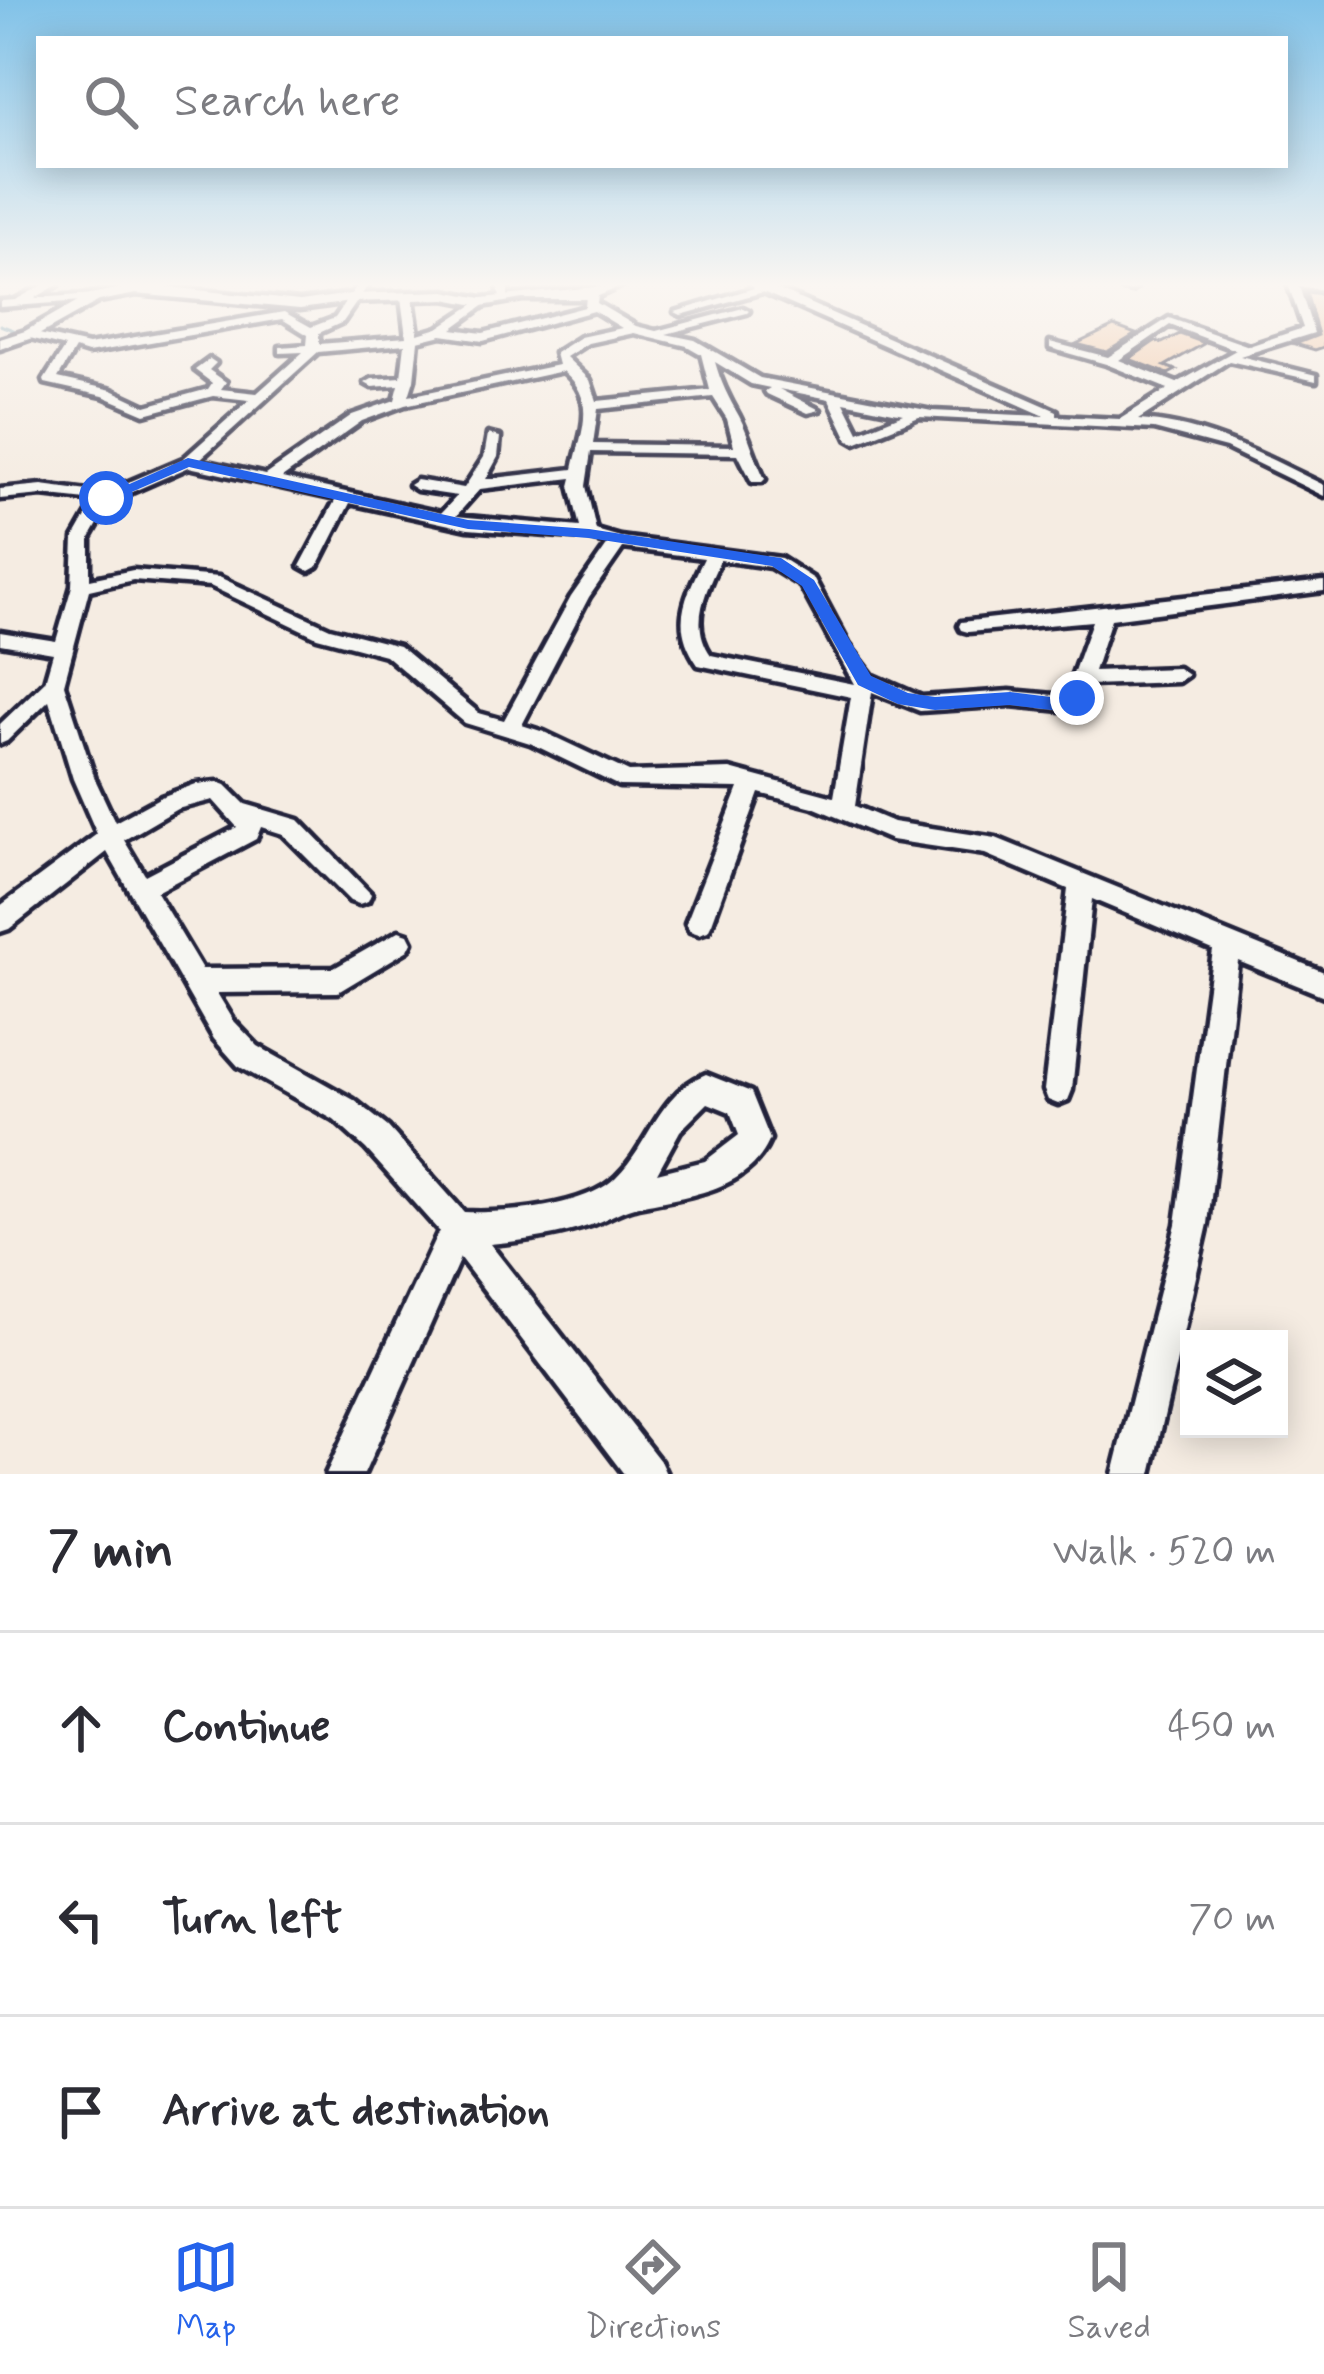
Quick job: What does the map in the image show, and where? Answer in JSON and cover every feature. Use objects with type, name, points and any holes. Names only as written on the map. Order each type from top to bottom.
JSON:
[{"type":"street","points":[[67,353],[51,377],[53,382],[106,393],[145,410],[213,392],[262,398]]},
{"type":"street","points":[[0,494],[42,490],[106,498],[188,462],[262,398],[302,353]]},
{"type":"street","points":[[401,402],[408,353]]},
{"type":"street","points":[[564,353],[559,356],[585,382],[592,406],[578,473],[589,533]]},
{"type":"street","points":[[704,353],[744,376],[776,386],[917,413],[1125,422],[1232,445],[1324,490]]},
{"type":"street","points":[[916,353],[1064,420]]},
{"type":"street","points":[[1081,353],[1174,387]]},
{"type":"street","points":[[1110,361],[1122,353]]},
{"type":"street","points":[[1125,422],[1174,387],[1237,353]]},
{"type":"street","points":[[707,355],[718,393],[734,419],[757,479]]},
{"type":"street","points":[[1227,357],[1311,378]]},
{"type":"street","points":[[210,363],[201,370],[219,382],[213,392]]},
{"type":"street","points":[[269,480],[357,418],[401,402],[566,367]]},
{"type":"street","points":[[372,383],[407,380]]},
{"type":"street","points":[[776,386],[776,396],[813,410]]},
{"type":"street","points":[[592,406],[718,393]]},
{"type":"street","points":[[834,396],[855,439],[917,413]]},
{"type":"street","points":[[445,519],[491,457],[493,437]]},
{"type":"street","points":[[584,448],[743,450]]},
{"type":"street","points":[[188,462],[445,519],[589,533],[618,542],[793,568],[808,584],[863,686],[843,809]]},
{"type":"street","points":[[417,485],[471,489],[578,473]]},
{"type":"street","points":[[70,497],[86,527]]},
{"type":"street","points":[[309,566],[345,497]]},
{"type":"street","points":[[106,498],[86,527],[81,586],[54,684],[84,779],[109,835],[224,1030],[248,1056],[344,1110],[377,1138],[458,1228],[646,1474]]},
{"type":"street","points":[[509,729],[569,616],[618,542]]},
{"type":"street","points":[[713,555],[688,627],[690,640],[705,660],[863,686],[920,704],[1010,698],[1060,705],[1077,698],[1104,614]]},
{"type":"street","points":[[81,586],[133,575],[213,581],[324,632],[392,650],[472,718],[548,741],[627,781],[699,775],[751,784],[843,809],[891,831],[988,845],[1324,984]]},
{"type":"street","points":[[968,626],[1324,586]]},
{"type":"street","points":[[0,638],[62,648]]},
{"type":"street","points":[[1083,678],[1178,675]]},
{"type":"street","points":[[0,736],[54,684]]},
{"type":"street","points":[[699,923],[751,784]]},
{"type":"street","points":[[3,911],[109,835],[200,790],[218,791],[250,826],[248,832],[142,888]]},
{"type":"street","points":[[237,811],[291,826],[359,894]]},
{"type":"street","points":[[1058,1090],[1081,884]]},
{"type":"street","points":[[196,981],[338,980],[399,942]]},
{"type":"street","points":[[1132,1474],[1192,1224],[1227,944]]},
{"type":"street","points":[[458,1228],[491,1232],[536,1226],[625,1193]]},
{"type":"street","points":[[345,1474],[458,1228]]},
{"type":"building","points":[[1138,353],[1188,353],[1165,366],[1176,370],[1168,374],[1129,359]]},
{"type":"route","points":[[106,498],[188,462],[468,524],[589,533],[618,542],[776,562],[793,568],[808,584],[841,647],[865,680],[904,699],[935,704],[1010,698],[1060,705],[1072,704],[1077,698]]}]
